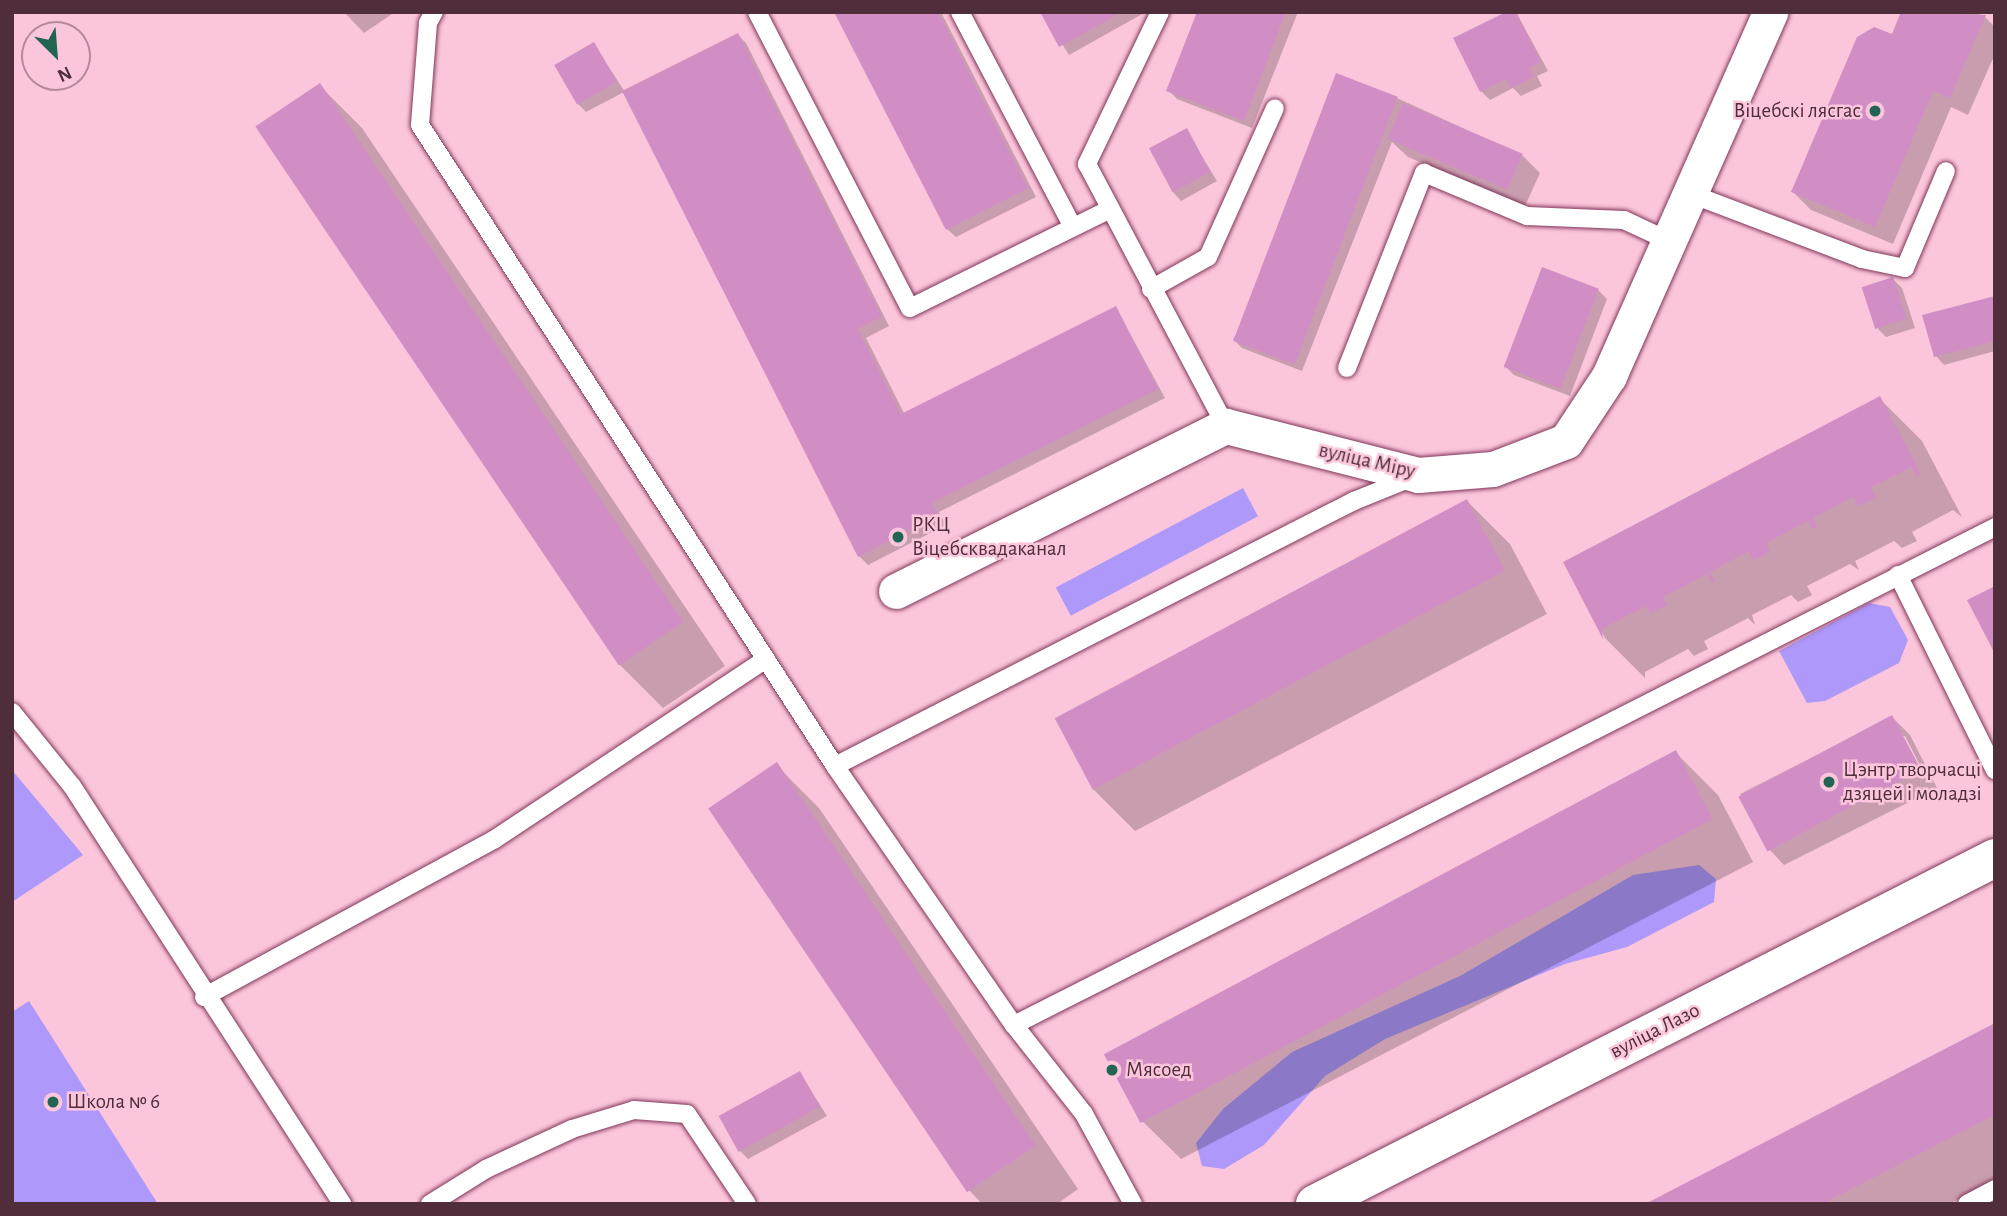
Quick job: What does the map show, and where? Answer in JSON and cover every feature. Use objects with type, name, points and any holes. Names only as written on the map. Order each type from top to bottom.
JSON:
[{"type":"street","name":"вуліца Міру","points":[[1226,426],[1418,475],[1493,469],[1566,441],[1609,376],[1686,192],[1770,12]]},
{"type":"street","points":[[896,591],[1226,426]]},
{"type":"street","name":"вуліца Лазо","points":[[1315,1204],[1992,867]]},
{"type":"lane","points":[[434,12],[428,23],[420,125],[835,766],[1014,1026],[1084,1114],[1133,1204]]},
{"type":"lane","points":[[757,12],[910,308],[1108,210]]},
{"type":"lane","points":[[960,12],[1073,227]]},
{"type":"lane","points":[[1160,12],[1087,164],[1108,210],[1226,426]]},
{"type":"lane","points":[[1151,289],[1208,257],[1275,108]]},
{"type":"lane","points":[[1686,192],[1862,259],[1905,268],[1946,171]]},
{"type":"lane","points":[[1347,368],[1424,173],[1527,216],[1624,220],[1667,240]]},
{"type":"lane","points":[[835,766],[1353,502],[1418,475]]},
{"type":"lane","points":[[1014,1026],[1995,527]]},
{"type":"lane","points":[[1898,575],[1995,770]]},
{"type":"lane","points":[[204,997],[495,839],[766,659]]},
{"type":"lane","points":[[12,712],[72,786],[204,997],[342,1204]]},
{"type":"lane","points":[[430,1204],[486,1169],[572,1129],[634,1110],[687,1114],[747,1204]]},
{"type":"lane","points":[[1966,1204],[1995,1189]]},
{"type":"shaded area","points":[[1243,488],[1258,516],[1071,616],[1056,588]]},
{"type":"shaded area","points":[[1869,603],[1890,607],[1908,640],[1899,663],[1825,701],[1807,703],[1779,651]]},
{"type":"shaded area","points":[[12,770],[83,855],[12,902]]},
{"type":"shaded area","points":[[1699,865],[1716,879],[1714,902],[1627,947],[1565,964],[1385,1039],[1325,1076],[1264,1145],[1224,1169],[1202,1166],[1196,1143],[1223,1109],[1292,1052],[1460,976],[1633,875]]},
{"type":"shaded area","name":"Школа № 6","points":[[29,1001],[158,1204],[12,1204],[12,1012]]},
{"type":"building","points":[[834,12],[938,12],[1028,188],[946,230]]},
{"type":"building","points":[[1040,12],[1122,12],[1059,47]]},
{"type":"building","points":[[1197,12],[1286,12],[1244,121],[1166,91]]},
{"type":"building","points":[[1506,12],[1516,12],[1541,62],[1530,67],[1534,77],[1511,88],[1506,79],[1480,92],[1453,38]]},
{"type":"building","name":"Віцебскі лясгас","points":[[1901,12],[1986,15],[1950,98],[1933,91],[1875,227],[1791,192],[1857,37],[1874,27],[1892,34]]},
{"type":"building","points":[[738,33],[882,317],[858,329],[901,414],[1116,306],[1158,389],[932,503],[939,516],[858,557],[622,91]]},
{"type":"building","points":[[594,42],[617,82],[577,105],[554,65]]},
{"type":"building","points":[[1336,73],[1398,97],[1295,365],[1233,341]]},
{"type":"building","points":[[320,83],[683,622],[619,665],[255,127]]},
{"type":"building","points":[[1403,103],[1523,154],[1507,190],[1388,139]]},
{"type":"building","points":[[1187,128],[1210,172],[1173,192],[1149,148]]},
{"type":"building","points":[[1542,267],[1599,289],[1561,389],[1504,367]]},
{"type":"building","points":[[1893,277],[1907,319],[1875,329],[1862,287]]},
{"type":"building","points":[[1995,296],[1995,341],[1934,357],[1922,315]]},
{"type":"building","points":[[1880,396],[1921,474],[1916,476],[1912,467],[1870,488],[1876,497],[1858,506],[1853,497],[1813,518],[1818,527],[1812,529],[1808,521],[1766,543],[1770,551],[1763,556],[1753,560],[1749,551],[1710,572],[1715,580],[1711,583],[1707,574],[1663,597],[1667,605],[1650,614],[1646,606],[1602,629],[1603,639],[1563,562]]},
{"type":"building","points":[[1467,499],[1505,571],[1093,790],[1055,718]]},
{"type":"building","points":[[1995,586],[1995,654],[1967,600]]},
{"type":"building","name":"Цэнтр творчасці дзяцей і моладзі","points":[[1892,715],[1921,770],[1767,851],[1738,797]]},
{"type":"building","points":[[1676,750],[1713,819],[1140,1123],[1104,1054]]},
{"type":"building","points":[[777,762],[1036,1146],[967,1192],[708,808]]},
{"type":"building","points":[[1995,1023],[1995,1115],[1822,1204],[1645,1204]]},
{"type":"building","points":[[800,1071],[820,1107],[739,1152],[719,1116]]},
{"type":"place","name":"Віцебскі лясгас","points":[[1875,111]]},
{"type":"place","name":"РКЦ Віцебсквадаканал","points":[[898,537]]},
{"type":"place","name":"Цэнтр творчасці дзяцей і моладзі","points":[[1829,782]]},
{"type":"place","name":"Мясоед","points":[[1112,1070]]},
{"type":"place","name":"Школа № 6","points":[[53,1102]]}]
